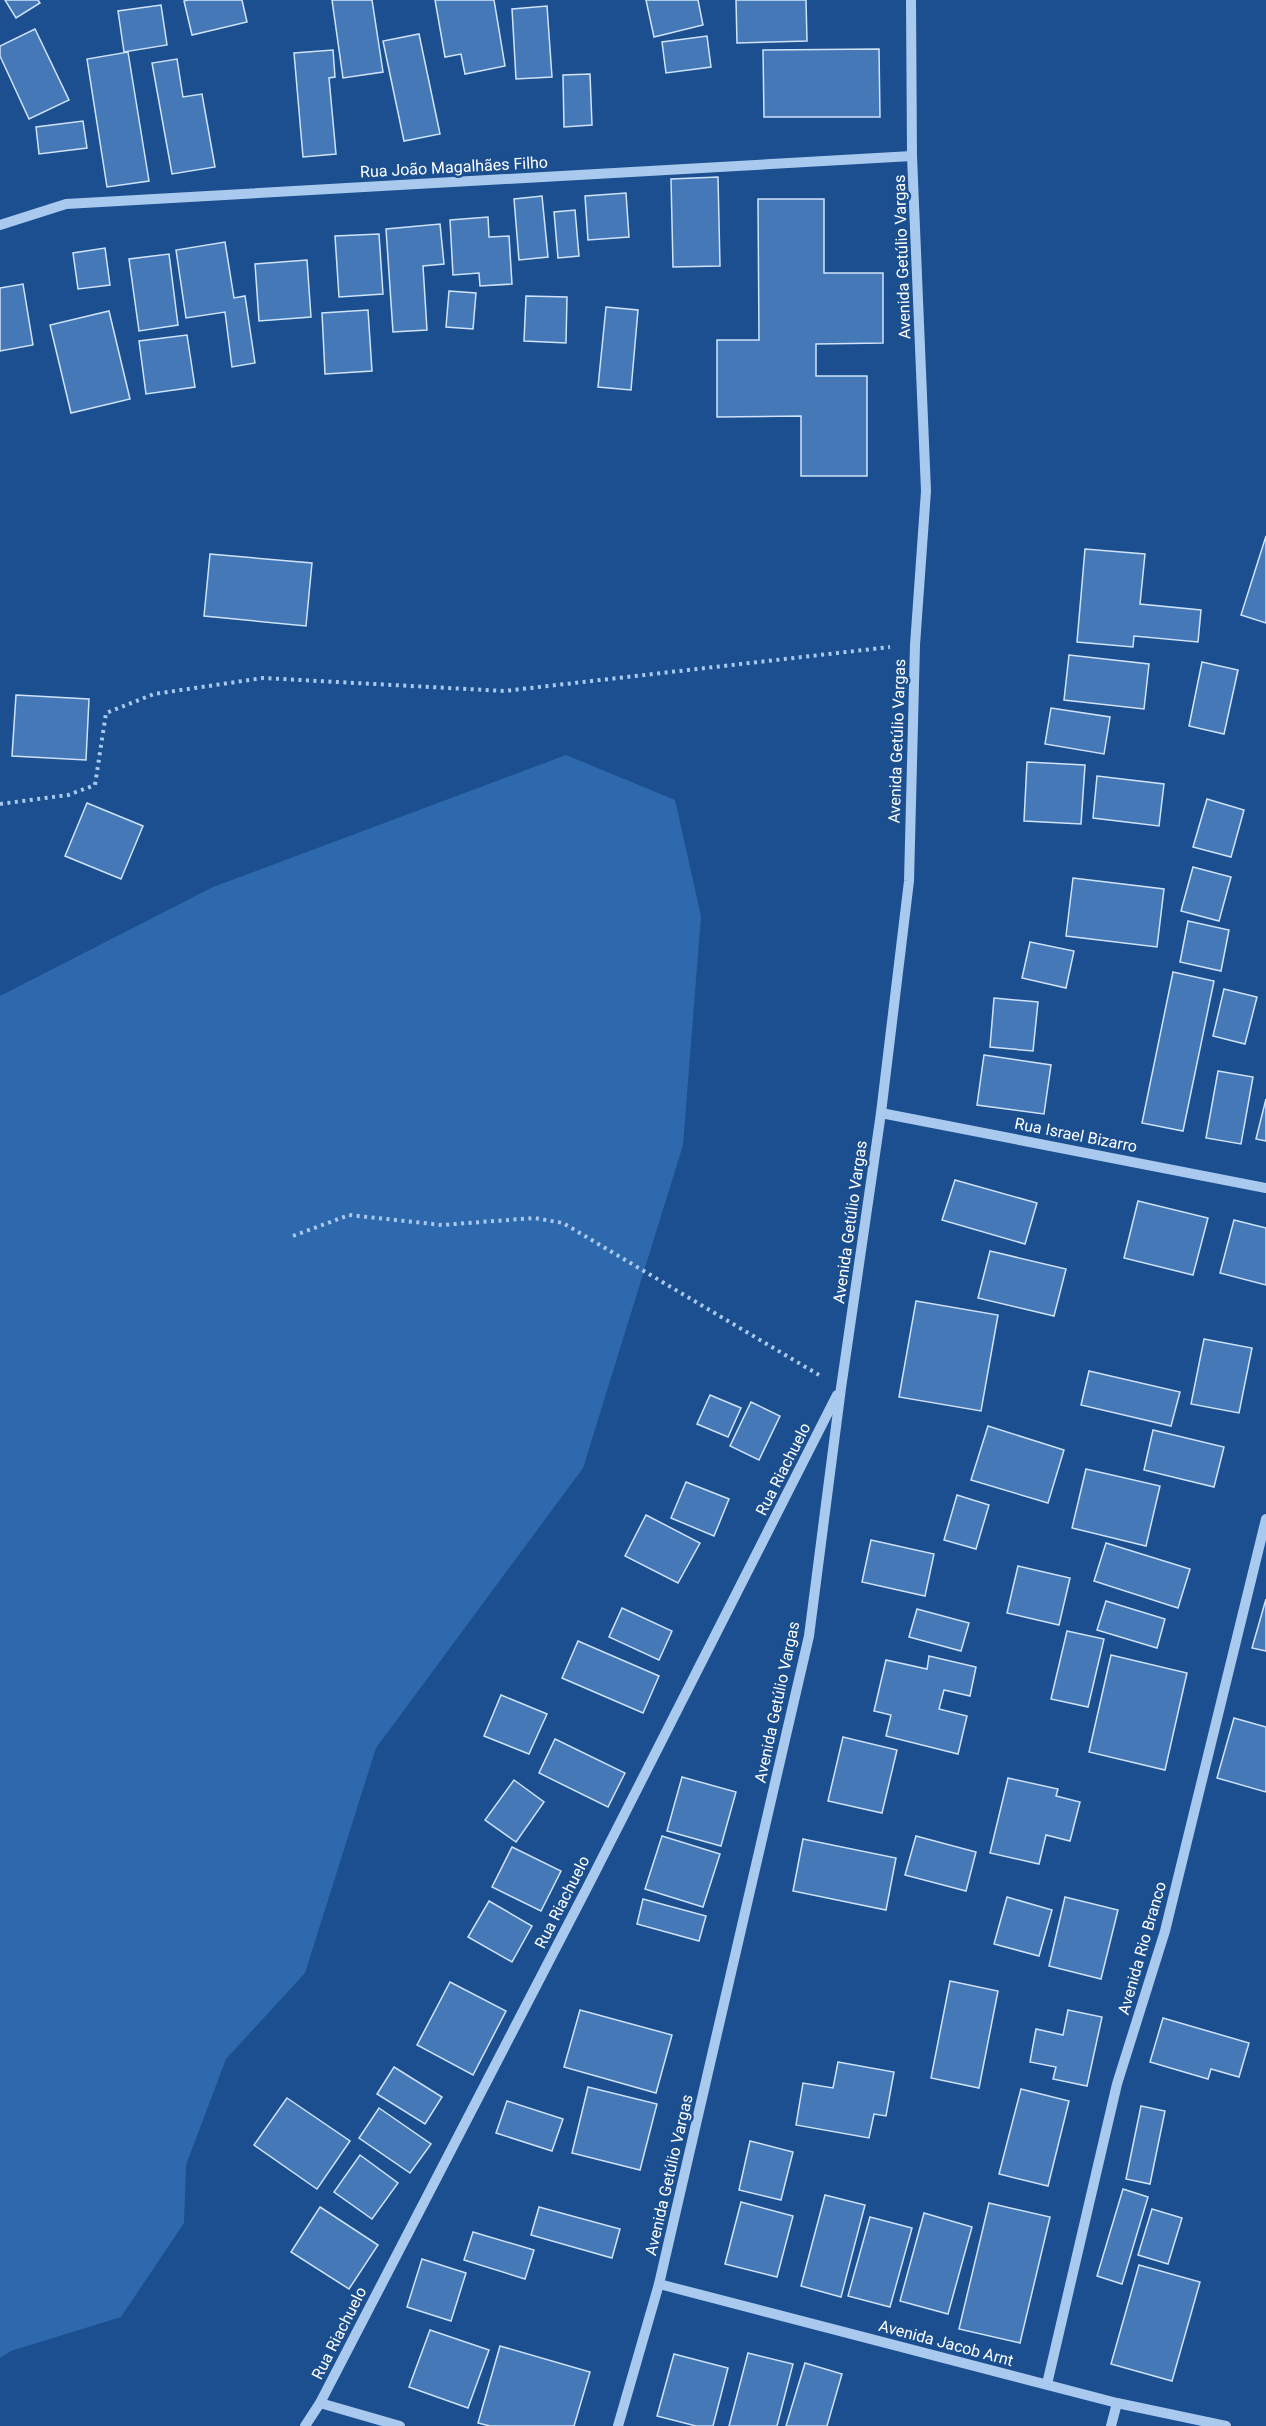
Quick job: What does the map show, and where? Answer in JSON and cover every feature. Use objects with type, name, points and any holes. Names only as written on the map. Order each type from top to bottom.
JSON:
[{"type":"street","name":"Avenida Getúlio Vargas","points":[[618,2426],[659,2284],[809,1636],[841,1388],[881,1113],[909,881],[915,645],[926,491],[912,156],[911,0]]},
{"type":"street","name":"Rua João Magalhães Filho","points":[[0,225],[66,204],[912,156]]},
{"type":"street","name":"Rua Israel Bizarro","points":[[881,1113],[1266,1188]]},
{"type":"street","name":"Rua Riachuelo","points":[[305,2426],[320,2403],[584,1893],[841,1388]]},
{"type":"street","name":"Avenida Rio Branco","points":[[1047,2384],[1117,2084],[1165,1931],[1266,1519]]},
{"type":"street","name":"Avenida Jacob Arnt","points":[[659,2284],[1117,2403],[1226,2426]]},
{"type":"street","points":[[320,2403],[400,2426]]},
{"type":"street","points":[[1111,2426],[1117,2403]]},
{"type":"path","points":[[0,804],[68,795],[95,785],[106,713],[154,694],[263,678],[504,691],[915,645]]},
{"type":"path","points":[[293,1236],[349,1215],[442,1225],[534,1218],[563,1223],[841,1388]]},
{"type":"shaded area","points":[[566,755],[675,800],[701,916],[683,1145],[583,1468],[376,1748],[305,1973],[226,2059],[186,2165],[184,2223],[121,2317],[11,2351],[0,2358],[0,996],[213,887]]},
{"type":"building","points":[[5,0],[38,0],[40,3],[16,18]]},
{"type":"building","points":[[242,0],[247,22],[192,35],[184,1]]},
{"type":"building","points":[[332,0],[372,0],[383,72],[343,78]]},
{"type":"building","points":[[435,0],[494,0],[505,66],[465,74],[461,54],[445,57]]},
{"type":"building","points":[[646,0],[698,0],[703,25],[654,37]]},
{"type":"building","points":[[736,0],[806,0],[807,41],[737,43]]},
{"type":"building","points":[[161,5],[167,45],[124,52],[118,11]]},
{"type":"building","points":[[547,6],[552,77],[516,79],[512,9]]},
{"type":"building","points":[[35,29],[69,100],[29,119],[0,56],[0,46]]},
{"type":"building","points":[[419,34],[440,134],[404,141],[383,41]]},
{"type":"building","points":[[707,36],[711,67],[666,73],[662,42]]},
{"type":"building","points":[[879,49],[880,117],[764,117],[763,50]]},
{"type":"building","points":[[333,50],[335,77],[329,78],[336,154],[303,157],[294,53]]},
{"type":"building","points":[[128,52],[149,181],[107,187],[87,59]]},
{"type":"building","points":[[177,59],[183,97],[202,94],[215,167],[172,174],[152,63]]},
{"type":"building","points":[[590,74],[592,125],[564,127],[563,75]]},
{"type":"building","points":[[83,121],[87,148],[39,154],[36,127]]},
{"type":"building","points":[[718,177],[720,266],[673,267],[671,179]]},
{"type":"building","points":[[626,193],[629,237],[588,240],[585,196]]},
{"type":"building","points":[[542,196],[548,257],[519,260],[514,199]]},
{"type":"building","points":[[758,199],[824,199],[824,273],[883,273],[883,343],[816,344],[816,376],[867,376],[867,476],[801,476],[801,416],[717,417],[717,340],[759,340]]},
{"type":"building","points":[[575,210],[579,256],[558,258],[554,212]]},
{"type":"building","points":[[488,217],[489,237],[509,236],[512,284],[480,286],[479,273],[453,275],[450,220]]},
{"type":"building","points":[[440,224],[444,264],[423,266],[427,330],[393,332],[386,229]]},
{"type":"building","points":[[379,234],[383,294],[339,297],[335,236]]},
{"type":"building","points":[[225,242],[234,298],[245,296],[255,363],[232,367],[225,312],[186,318],[176,250]]},
{"type":"building","points":[[105,248],[110,285],[78,289],[73,253]]},
{"type":"building","points":[[169,254],[178,325],[139,331],[129,259]]},
{"type":"building","points":[[307,260],[311,317],[259,321],[255,264]]},
{"type":"building","points":[[23,284],[33,345],[0,351],[0,288]]},
{"type":"building","points":[[449,291],[476,293],[473,329],[446,327]]},
{"type":"building","points":[[526,296],[567,297],[566,343],[524,341]]},
{"type":"building","points":[[606,307],[638,310],[631,390],[598,387]]},
{"type":"building","points":[[368,310],[372,371],[325,374],[322,313]]},
{"type":"building","points":[[109,311],[130,399],[71,413],[50,325]]},
{"type":"building","points":[[187,335],[195,387],[146,394],[139,341]]},
{"type":"building","points":[[1266,536],[1266,623],[1241,615]]},
{"type":"building","points":[[1085,549],[1145,554],[1140,604],[1201,610],[1198,642],[1134,636],[1133,647],[1077,642]]},
{"type":"building","points":[[210,554],[312,563],[306,626],[204,616]]},
{"type":"building","points":[[1069,655],[1149,664],[1144,709],[1064,700]]},
{"type":"building","points":[[1202,662],[1238,670],[1224,734],[1189,726]]},
{"type":"building","points":[[16,695],[89,699],[86,760],[12,756]]},
{"type":"building","points":[[1051,708],[1110,717],[1104,754],[1045,744]]},
{"type":"building","points":[[1027,762],[1085,765],[1081,824],[1024,821]]},
{"type":"building","points":[[1097,776],[1164,784],[1159,826],[1093,818]]},
{"type":"building","points":[[1207,799],[1244,810],[1231,857],[1193,847]]},
{"type":"building","points":[[87,803],[143,826],[121,879],[65,856]]},
{"type":"building","points":[[1193,867],[1231,877],[1219,921],[1181,911]]},
{"type":"building","points":[[1073,878],[1164,889],[1157,947],[1066,936]]},
{"type":"building","points":[[1188,921],[1229,930],[1221,971],[1180,962]]},
{"type":"building","points":[[1030,942],[1074,951],[1066,988],[1022,978]]},
{"type":"building","points":[[1173,972],[1214,981],[1183,1131],[1142,1123]]},
{"type":"building","points":[[1224,989],[1257,997],[1245,1044],[1213,1036]]},
{"type":"building","points":[[994,998],[1038,1002],[1033,1051],[990,1047]]},
{"type":"building","points":[[984,1055],[1051,1065],[1044,1114],[977,1105]]},
{"type":"building","points":[[1218,1071],[1253,1077],[1241,1144],[1206,1138]]},
{"type":"building","points":[[1266,1099],[1266,1141],[1256,1139]]},
{"type":"building","points":[[955,1180],[1037,1203],[1025,1244],[942,1220]]},
{"type":"building","points":[[1138,1201],[1208,1218],[1193,1275],[1124,1258]]},
{"type":"building","points":[[1234,1220],[1266,1228],[1266,1285],[1220,1273]]},
{"type":"building","points":[[990,1251],[1066,1269],[1054,1316],[978,1298]]},
{"type":"building","points":[[916,1301],[998,1315],[981,1411],[899,1397]]},
{"type":"building","points":[[1204,1339],[1252,1348],[1239,1413],[1191,1404]]},
{"type":"building","points":[[1089,1371],[1180,1392],[1171,1426],[1081,1405]]},
{"type":"building","points":[[710,1395],[741,1408],[728,1437],[697,1424]]},
{"type":"building","points":[[751,1402],[780,1416],[759,1460],[730,1446]]},
{"type":"building","points":[[988,1426],[1064,1450],[1048,1503],[971,1480]]},
{"type":"building","points":[[1153,1430],[1224,1447],[1214,1487],[1144,1470]]},
{"type":"building","points":[[1086,1469],[1160,1486],[1146,1546],[1072,1528]]},
{"type":"building","points":[[686,1482],[729,1499],[714,1536],[671,1518]]},
{"type":"building","points":[[957,1495],[989,1505],[976,1549],[944,1540]]},
{"type":"building","points":[[646,1515],[700,1543],[678,1583],[625,1556]]},
{"type":"building","points":[[871,1540],[934,1554],[925,1596],[862,1582]]},
{"type":"building","points":[[1106,1543],[1190,1569],[1178,1608],[1094,1581]]},
{"type":"building","points":[[1018,1566],[1070,1578],[1059,1625],[1007,1613]]},
{"type":"building","points":[[1266,1599],[1266,1651],[1252,1648]]},
{"type":"building","points":[[1106,1601],[1165,1619],[1157,1648],[1097,1630]]},
{"type":"building","points":[[622,1608],[672,1631],[659,1660],[609,1637]]},
{"type":"building","points":[[917,1609],[969,1623],[961,1651],[909,1637]]},
{"type":"building","points":[[1067,1631],[1104,1639],[1088,1707],[1051,1699]]},
{"type":"building","points":[[578,1641],[659,1676],[643,1713],[562,1678]]},
{"type":"building","points":[[1111,1655],[1187,1673],[1165,1770],[1089,1752]]},
{"type":"building","points":[[929,1656],[976,1667],[970,1696],[944,1690],[939,1709],[967,1716],[958,1754],[886,1736],[891,1715],[874,1711],[886,1660],[927,1669]]},
{"type":"building","points":[[501,1695],[547,1714],[529,1754],[484,1736]]},
{"type":"building","points":[[1234,1718],[1266,1727],[1266,1792],[1217,1778]]},
{"type":"building","points":[[843,1737],[897,1750],[882,1813],[828,1801]]},
{"type":"building","points":[[555,1739],[625,1773],[608,1807],[539,1773]]},
{"type":"building","points":[[682,1777],[736,1792],[721,1846],[667,1831]]},
{"type":"building","points":[[1008,1778],[1058,1789],[1056,1796],[1080,1802],[1070,1841],[1046,1835],[1039,1864],[990,1853]]},
{"type":"building","points":[[514,1780],[544,1802],[516,1842],[485,1820]]},
{"type":"building","points":[[662,1836],[720,1854],[703,1907],[645,1889]]},
{"type":"building","points":[[916,1836],[976,1852],[966,1891],[905,1875]]},
{"type":"building","points":[[803,1839],[896,1858],[886,1910],[793,1891]]},
{"type":"building","points":[[512,1847],[561,1871],[541,1911],[492,1887]]},
{"type":"building","points":[[1007,1897],[1052,1910],[1039,1956],[994,1944]]},
{"type":"building","points":[[1065,1897],[1118,1910],[1101,1979],[1049,1966]]},
{"type":"building","points":[[643,1899],[706,1916],[699,1941],[637,1924]]},
{"type":"building","points":[[489,1901],[532,1926],[512,1962],[468,1937]]},
{"type":"building","points":[[950,1981],[998,1991],[979,2088],[931,2078]]},
{"type":"building","points":[[450,1982],[506,2011],[473,2075],[417,2045]]},
{"type":"building","points":[[580,2010],[672,2035],[656,2093],[564,2067]]},
{"type":"building","points":[[1068,2010],[1102,2017],[1087,2086],[1053,2079],[1056,2067],[1030,2062],[1036,2029],[1063,2035]]},
{"type":"building","points":[[1163,2018],[1249,2043],[1239,2077],[1211,2069],[1208,2079],[1150,2062]]},
{"type":"building","points":[[838,2062],[894,2072],[886,2116],[874,2114],[869,2138],[796,2125],[803,2083],[833,2088]]},
{"type":"building","points":[[394,2067],[442,2097],[425,2124],[377,2094]]},
{"type":"building","points":[[588,2087],[657,2104],[640,2170],[572,2153]]},
{"type":"building","points":[[1021,2089],[1069,2101],[1048,2186],[999,2174]]},
{"type":"building","points":[[287,2098],[350,2141],[317,2189],[254,2145]]},
{"type":"building","points":[[507,2101],[563,2119],[552,2151],[496,2133]]},
{"type":"building","points":[[1141,2106],[1165,2111],[1150,2184],[1126,2179]]},
{"type":"building","points":[[379,2108],[431,2144],[410,2173],[359,2138]]},
{"type":"building","points":[[750,2141],[793,2152],[781,2200],[739,2190]]},
{"type":"building","points":[[360,2155],[398,2183],[372,2219],[334,2192]]},
{"type":"building","points":[[1123,2189],[1148,2197],[1122,2284],[1097,2276]]},
{"type":"building","points":[[825,2195],[865,2205],[841,2297],[801,2286]]},
{"type":"building","points":[[741,2202],[793,2216],[777,2277],[725,2264]]},
{"type":"building","points":[[989,2203],[1050,2217],[1020,2343],[959,2329]]},
{"type":"building","points":[[320,2207],[378,2245],[349,2289],[291,2252]]},
{"type":"building","points":[[539,2207],[620,2229],[612,2258],[531,2235]]},
{"type":"building","points":[[1152,2209],[1182,2218],[1168,2264],[1138,2255]]},
{"type":"building","points":[[924,2213],[972,2227],[948,2314],[900,2301]]},
{"type":"building","points":[[870,2217],[912,2228],[890,2307],[848,2296]]},
{"type":"building","points":[[473,2232],[534,2250],[525,2279],[464,2260]]},
{"type":"building","points":[[422,2259],[466,2273],[451,2321],[407,2307]]},
{"type":"building","points":[[1139,2265],[1200,2282],[1172,2381],[1111,2364]]},
{"type":"building","points":[[430,2330],[489,2350],[468,2408],[409,2387]]},
{"type":"building","points":[[500,2346],[590,2372],[574,2426],[490,2426],[478,2423]]},
{"type":"building","points":[[748,2353],[793,2364],[777,2426],[729,2426]]},
{"type":"building","points":[[674,2354],[728,2368],[713,2426],[696,2426],[657,2416]]},
{"type":"building","points":[[805,2363],[842,2374],[827,2426],[786,2426]]}]
